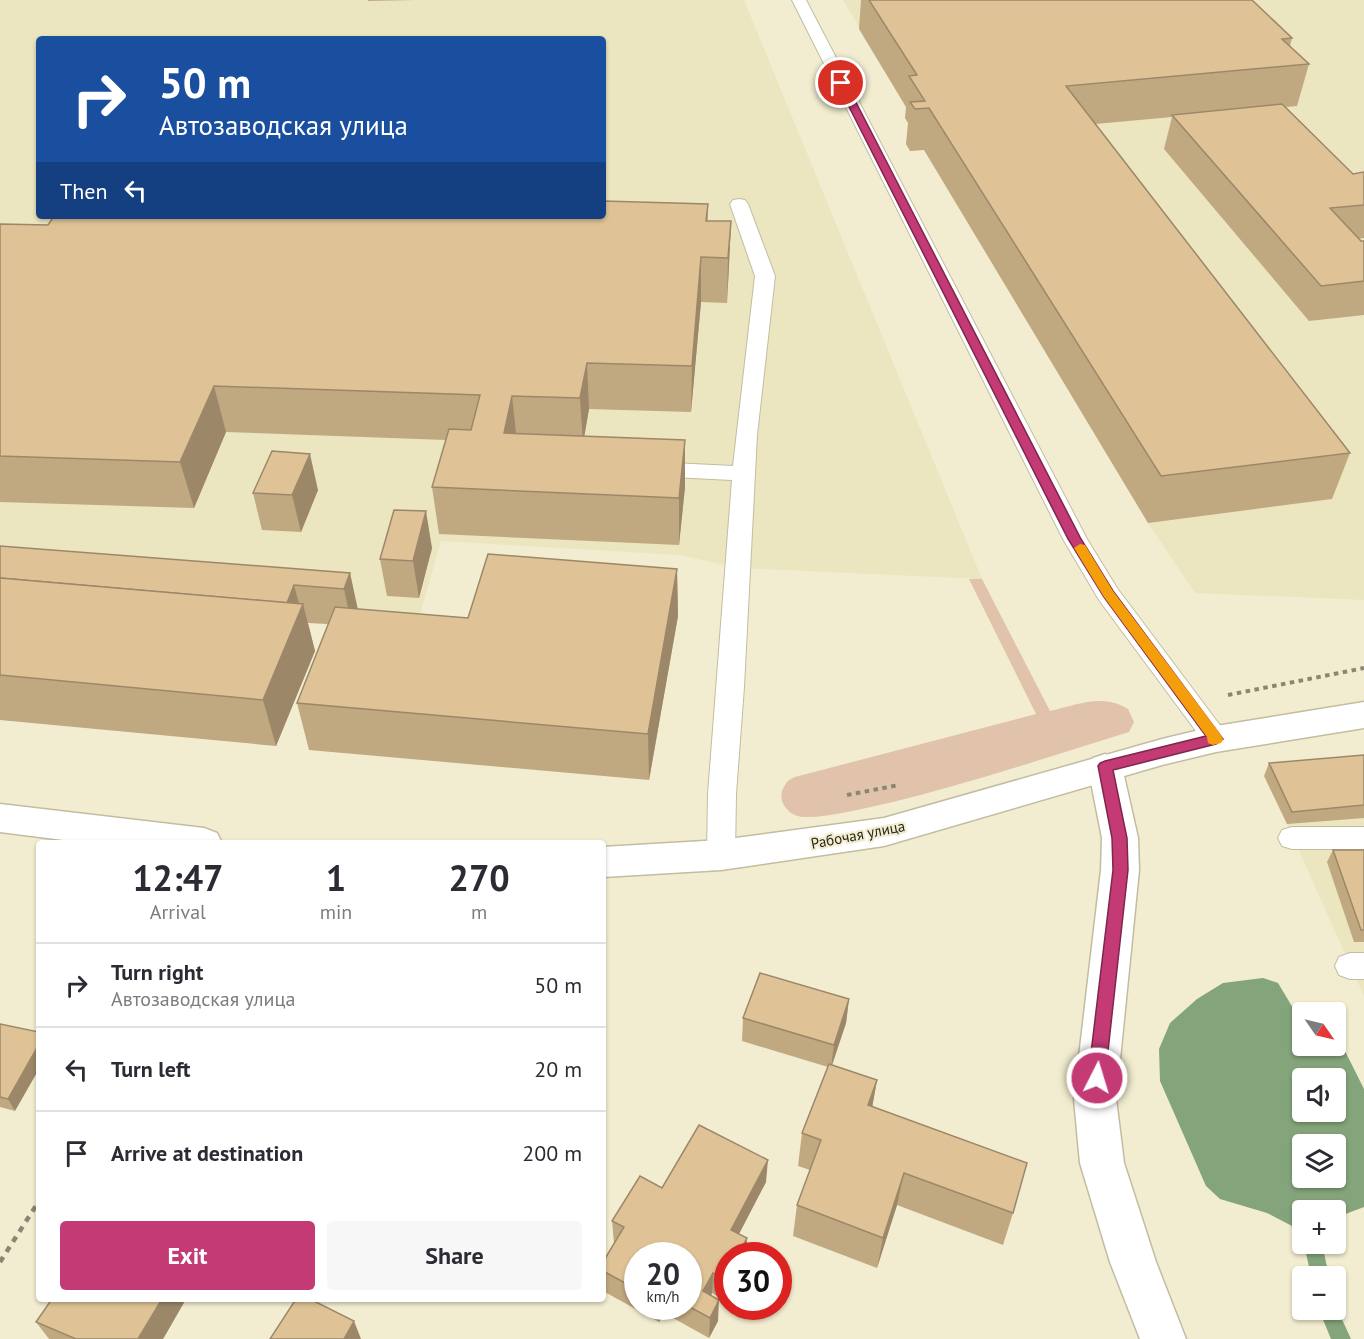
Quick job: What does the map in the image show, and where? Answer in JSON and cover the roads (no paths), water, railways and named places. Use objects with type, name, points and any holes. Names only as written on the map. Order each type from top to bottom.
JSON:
[{"type":"street","name":"Рабочая улица","points":[[606,862],[722,855],[884,832],[952,814],[1105,766],[1216,739],[1364,715]]},
{"type":"street","points":[[1105,766],[1120,838],[1120,870],[1100,1038],[1096,1110],[1102,1163],[1132,1262],[1163,1339]]},
{"type":"street","points":[[0,818],[180,840]]},
{"type":"lane","points":[[799,0],[1075,539],[1108,594],[1216,739]]},
{"type":"lane","points":[[722,855],[722,794],[731,687],[746,435],[765,276],[739,204]]},
{"type":"lane","points":[[627,468],[744,474]]},
{"type":"lane","points":[[1292,838],[1364,838]]},
{"type":"waterway","points":[[1315,1254],[1318,1266]]},
{"type":"waterway","points":[[1332,1320],[1341,1339]]}]
